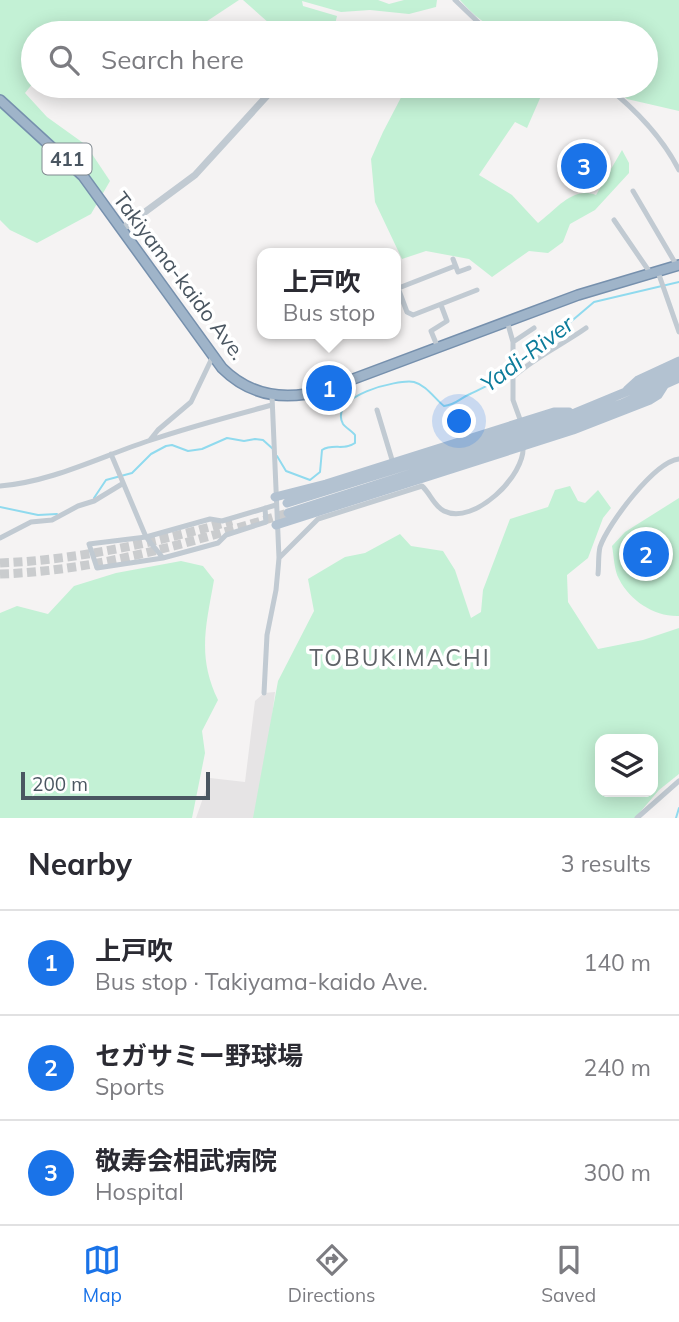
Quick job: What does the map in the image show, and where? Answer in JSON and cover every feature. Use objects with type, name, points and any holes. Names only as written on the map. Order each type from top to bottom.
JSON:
[{"type":"highway","name":"Takiyama-kaido Ave.","points":[[0,100],[75,168],[225,371],[237,381],[272,400],[324,390],[578,295],[657,275],[678,266]]},
{"type":"main road","points":[[624,394],[635,381],[679,361]]},
{"type":"main road","points":[[679,370],[575,413],[288,508],[557,427],[621,404],[679,378]]},
{"type":"main road","points":[[276,525],[421,482],[573,430],[650,400],[665,384]]},
{"type":"main road","points":[[275,501],[554,412],[575,413]]},
{"type":"street","points":[[455,0],[477,21]]},
{"type":"street","points":[[122,229],[195,175],[265,98]]},
{"type":"street","points":[[622,98],[656,134],[679,170]]},
{"type":"street","points":[[633,191],[678,266]]},
{"type":"street","points":[[614,220],[657,275],[679,331]]},
{"type":"street","points":[[401,287],[454,263],[458,272],[469,268]]},
{"type":"street","points":[[401,298],[411,315],[477,290]]},
{"type":"street","points":[[438,348],[431,331],[447,321],[441,305]]},
{"type":"street","points":[[507,321],[513,342],[513,400],[521,422]]},
{"type":"street","points":[[513,342],[534,328]]},
{"type":"street","points":[[513,375],[586,328]]},
{"type":"street","points":[[150,440],[191,402],[213,356]]},
{"type":"street","points":[[0,486],[16,485],[55,474],[272,400],[279,558],[267,635],[264,693]]},
{"type":"street","points":[[377,411],[393,463]]},
{"type":"street","points":[[279,558],[318,519],[421,482],[435,504],[444,511],[454,513],[475,509],[505,486],[524,454],[523,446]]},
{"type":"street","points":[[111,454],[146,537],[163,558]]},
{"type":"street","points":[[598,574],[599,549],[618,516],[659,469],[679,459]]},
{"type":"street","points":[[0,538],[31,523],[52,520],[94,501],[122,484]]},
{"type":"street","points":[[265,508],[266,522],[226,535],[218,543],[163,558],[97,568],[89,544],[146,537],[210,519],[222,521],[265,508],[275,501]]},
{"type":"street","points":[[637,818],[679,781]]},
{"type":"shaded area","points":[[275,692],[260,818],[196,818],[210,778],[245,782],[255,701],[264,693]]},
{"type":"green space","points":[[0,0],[239,0],[207,21],[21,21],[21,98],[30,98],[47,117],[86,145],[110,181],[91,214],[37,243],[10,230],[0,220]]},
{"type":"green space","points":[[243,0],[378,0],[389,4],[404,0],[437,0],[436,7],[409,14],[370,10],[341,12],[302,1],[303,6],[337,16],[336,21],[267,21]]},
{"type":"green space","points":[[460,0],[679,0],[679,111],[626,98],[658,98],[658,21],[483,21]]},
{"type":"green space","points":[[401,98],[540,98],[527,128],[515,122],[479,175],[512,195],[538,223],[572,196],[587,193],[596,195],[622,150],[629,163],[629,173],[595,210],[570,224],[563,242],[548,253],[529,251],[492,277],[469,259],[426,251],[402,259],[401,248],[397,248],[375,202],[371,159]]},
{"type":"green space","points":[[570,486],[578,501],[585,503],[598,490],[611,508],[603,518],[588,558],[567,575],[568,602],[598,649],[643,640],[679,628],[679,774],[658,791],[658,734],[595,734],[595,797],[653,797],[635,818],[253,818],[278,681],[314,611],[308,579],[345,557],[365,553],[400,534],[411,546],[443,551],[455,570],[471,618],[481,612],[483,590],[510,519],[548,507],[555,490]]},
{"type":"green space","points":[[679,498],[679,616],[670,616],[652,611],[636,601],[624,587],[617,575],[612,546],[625,532]]},
{"type":"green space","points":[[181,561],[203,566],[214,580],[206,627],[205,655],[211,684],[218,700],[202,731],[205,753],[192,818],[0,818],[0,613],[17,606],[48,614],[74,586],[116,573]]},
{"type":"waterway","name":"Yadi-River","points":[[515,369],[594,302],[679,282]]},
{"type":"waterway","name":"Yadi-River","points":[[277,456],[286,471],[310,480],[320,472],[322,450],[355,443],[355,435],[343,424],[341,414],[345,405],[366,391],[394,383],[414,382],[444,406],[455,403],[510,372]]},
{"type":"waterway","name":"Yadi-River","points":[[94,498],[106,480],[132,473],[151,454],[166,446],[172,445],[188,451],[202,449],[227,438],[263,440],[273,449]]},
{"type":"waterway","name":"Yadi-River","points":[[0,507],[38,515],[57,514]]},
{"type":"waterway","points":[[676,818],[679,808]]},
{"type":"tunnel","points":[[0,574],[37,572],[110,561],[182,544],[288,513]]},
{"type":"tunnel","points":[[0,563],[117,549],[232,521]]},
{"type":"place","name":"敬寿会相武病院","points":[[584,166]]},
{"type":"place","name":"上戸吹","points":[[329,388]]},
{"type":"place","name":"セガサミー野球場","points":[[646,554]]},
{"type":"district","name":"TOBUKIMACHI","points":[[400,658]]}]
